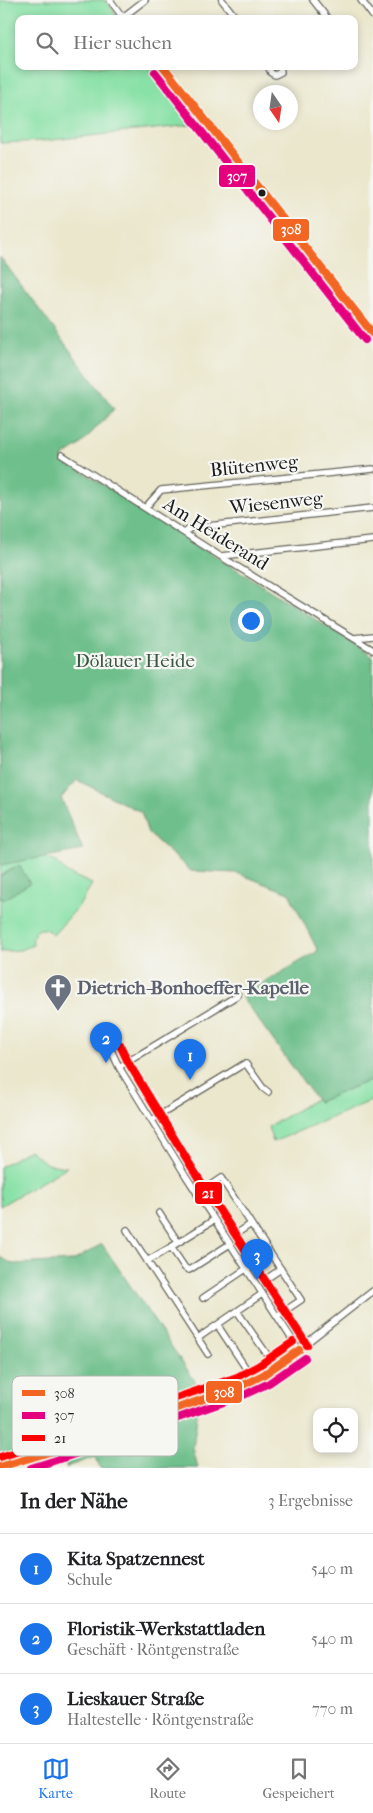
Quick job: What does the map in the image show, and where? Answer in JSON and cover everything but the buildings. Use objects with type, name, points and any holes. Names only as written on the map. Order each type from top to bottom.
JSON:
[{"type":"street","points":[[110,0],[122,15]]},
{"type":"street","points":[[128,15],[145,0]]},
{"type":"street","points":[[222,0],[233,15]]},
{"type":"street","points":[[313,0],[325,15]]},
{"type":"street","points":[[361,0],[373,16]]},
{"type":"street","points":[[166,70],[373,334]]},
{"type":"street","points":[[270,70],[271,73],[276,75],[281,72],[281,70]]},
{"type":"street","name":"Am Heiderand","points":[[62,455],[220,556],[373,650]]},
{"type":"street","name":"Blütenweg","points":[[145,508],[161,490],[373,469]]},
{"type":"street","name":"Wiesenweg","points":[[185,533],[190,528],[373,508]]},
{"type":"street","points":[[220,556],[373,540]]},
{"type":"street","points":[[354,638],[373,636]]},
{"type":"street","points":[[119,1067],[238,995]]},
{"type":"street","points":[[107,1046],[197,1194],[299,1350]]},
{"type":"street","points":[[152,1120],[244,1064],[246,1064],[268,1092]]},
{"type":"street","points":[[197,1194],[221,1178],[302,1300],[277,1316]]},
{"type":"street","points":[[159,1213],[178,1242]]},
{"type":"street","points":[[147,1261],[214,1220]]},
{"type":"street","points":[[232,1236],[252,1224]]},
{"type":"street","points":[[127,1230],[208,1354]]},
{"type":"street","points":[[171,1247],[185,1268],[189,1270],[230,1244]]},
{"type":"street","points":[[203,1298],[246,1269]]},
{"type":"street","points":[[263,1281],[281,1269]]},
{"type":"street","points":[[178,1408],[241,1386],[263,1376],[373,1291]]},
{"type":"street","points":[[198,1338],[262,1294]]},
{"type":"street","points":[[237,1311],[270,1360]]},
{"type":"street","points":[[219,1324],[220,1329],[249,1373]]},
{"type":"street","points":[[0,1467],[36,1456]]},
{"type":"green space","points":[[0,0],[105,0],[116,15],[15,15],[15,70],[160,70],[201,124],[42,141],[0,143]]},
{"type":"green space","name":"Dölauer Heide","points":[[0,257],[114,409],[80,445],[61,458],[373,656],[373,1079],[318,1102],[241,996],[318,951],[289,893],[237,873],[191,871],[148,833],[141,812],[77,780],[61,798],[83,850],[0,865]]},
{"type":"green space","points":[[18,856],[47,858],[56,862],[67,873],[92,884],[79,906],[53,935],[45,929],[41,929],[33,935],[33,945],[20,950],[0,952],[0,866]]},
{"type":"green space","points":[[19,865],[30,883],[3,900],[0,895],[0,876]]},
{"type":"green space","points":[[373,1079],[373,1100],[273,1142],[268,1127],[316,1099],[318,1102]]},
{"type":"green space","points":[[29,1150],[47,1164],[67,1167],[0,1206],[0,1167]]},
{"type":"green space","points":[[102,1244],[201,1390],[178,1398],[178,1376],[12,1376],[12,1456],[14,1456],[0,1461],[0,1257],[13,1264],[73,1261]]},
{"type":"green space","points":[[198,1408],[193,1448],[198,1468],[100,1468],[96,1457],[68,1466],[67,1468],[64,1456],[178,1456],[178,1415]]},
{"type":"transit line","name":"308","points":[[166,70],[373,334]]},
{"type":"transit line","name":"307","points":[[155,72],[365,340]]},
{"type":"transit line","name":"21","points":[[114,1039],[120,1045],[128,1062],[194,1171],[307,1345]]},
{"type":"transit line","name":"21","points":[[178,1397],[237,1377],[258,1366],[293,1342]]},
{"type":"transit line","name":"308","points":[[178,1408],[241,1386],[263,1375],[299,1350]]},
{"type":"transit line","name":"307","points":[[178,1418],[244,1395],[269,1383],[305,1358]]},
{"type":"transit line","name":"21","points":[[0,1457],[12,1453]]},
{"type":"transit line","name":"308","points":[[0,1467],[36,1456]]},
{"type":"transit line","name":"307","points":[[31,1468],[69,1456]]},
{"type":"place","name":"Dietrich-Bonhoeffer-Kapelle","points":[[58,1012]]},
{"type":"place","name":"Floristik-Werkstattladen","points":[[106,1063]]},
{"type":"place","name":"Kita Spatzennest","points":[[190,1080]]},
{"type":"place","name":"Lieskauer Straße","points":[[257,1280]]}]
